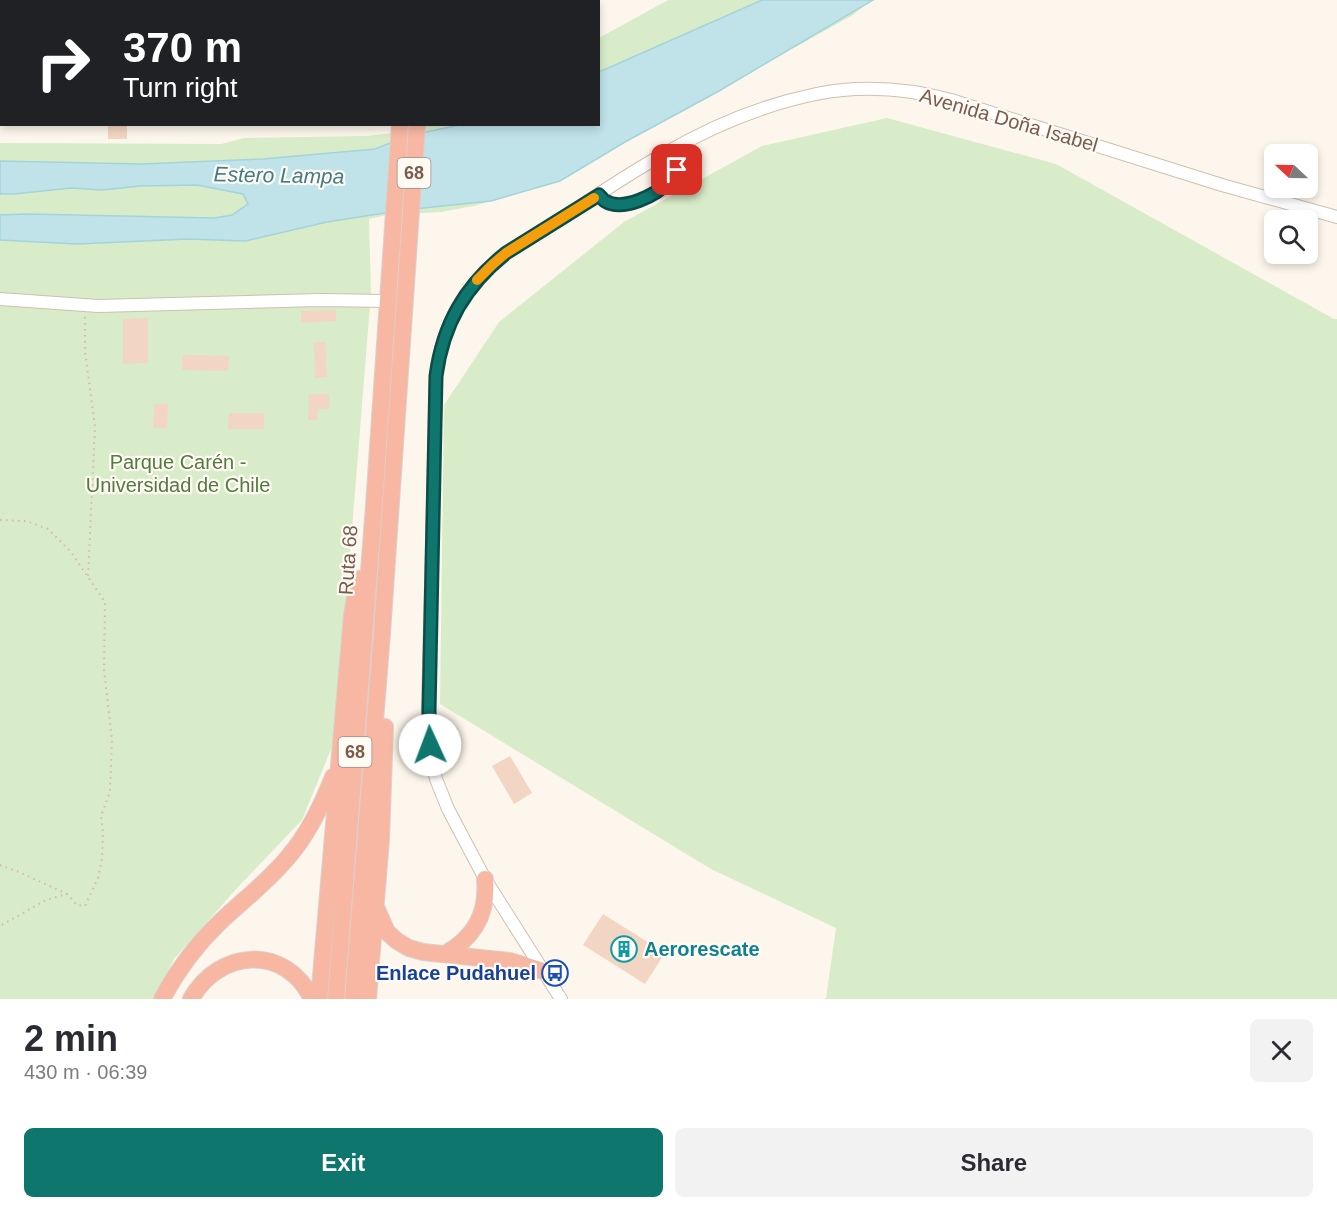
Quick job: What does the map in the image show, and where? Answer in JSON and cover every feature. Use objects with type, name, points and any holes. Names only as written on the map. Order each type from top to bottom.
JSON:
[{"type":"highway","name":"Ruta 68","points":[[336,999],[374,506],[400,126]]},
{"type":"highway","name":"Ruta 68","points":[[353,999],[382,633],[417,126]]},
{"type":"highway","points":[[319,999],[352,615],[374,506]]},
{"type":"highway","points":[[368,999],[381,839],[385,703],[382,633]]},
{"type":"highway","points":[[162,999],[180,968],[205,937],[278,869],[296,848],[318,811],[339,759]]},
{"type":"highway","points":[[445,954],[463,942],[481,917],[486,898],[485,879]]},
{"type":"highway","points":[[375,903],[384,927],[402,945],[416,950],[510,961],[543,971]]},
{"type":"highway","points":[[191,999],[212,974],[232,963],[251,959],[268,962],[290,972],[301,980],[312,999]]},
{"type":"street","name":"Avenida Doña Isabel","points":[[561,999],[485,879],[442,794],[436,779],[430,745],[429,699],[438,362],[452,318],[481,276],[506,253],[669,151],[717,127],[753,113],[793,100],[839,91],[874,89],[930,94],[1222,185],[1337,217]]},
{"type":"street","points":[[599,195],[606,202],[621,205],[631,204],[652,195],[670,181],[677,170],[676,162],[669,151]]},
{"type":"street","points":[[0,299],[85,306],[319,300],[388,301]]},
{"type":"path","points":[[85,306],[85,351],[95,427],[88,577]]},
{"type":"path","points":[[0,520],[26,521],[48,529],[71,552],[105,602],[104,670],[112,740],[110,792],[101,816],[102,859],[98,878],[85,906],[76,905],[68,894],[0,865]]},
{"type":"path","points":[[0,926],[46,900],[68,894]]},
{"type":"green space","name":"Parque Carén - Universidad de Chile","points":[[668,0],[871,0],[853,15],[801,44],[507,196],[474,206],[441,212],[387,215],[369,219],[371,293],[343,641],[332,747],[302,820],[174,959],[155,999],[0,999],[0,143],[221,144],[244,138],[367,136],[421,126],[600,126],[600,37]]},
{"type":"green space","points":[[887,118],[1056,164],[1337,319],[1337,999],[824,999],[826,998],[836,928],[711,869],[440,704],[444,405],[499,322],[624,222],[762,146]]},
{"type":"water","name":"Estero Lampa","points":[[762,0],[873,0],[560,181],[491,201],[404,210],[327,222],[245,241],[188,239],[77,244],[0,240],[0,215],[214,218],[232,215],[248,204],[243,194],[197,185],[140,186],[102,190],[71,188],[0,194],[0,161],[141,164],[263,159],[375,149],[411,135],[455,126],[600,126],[600,72]]},
{"type":"building","points":[[108,126],[127,126],[127,139],[108,139]]},
{"type":"building","points":[[336,310],[336,321],[301,323],[301,311]]},
{"type":"building","points":[[148,318],[148,363],[123,364],[123,319]]},
{"type":"building","points":[[325,342],[327,377],[315,378],[314,343]]},
{"type":"building","points":[[183,355],[229,356],[228,371],[182,370]]},
{"type":"building","points":[[309,394],[329,394],[329,409],[318,409],[317,420],[308,420]]},
{"type":"building","points":[[154,404],[168,404],[167,428],[153,428]]},
{"type":"building","points":[[229,413],[264,413],[264,429],[228,429]]},
{"type":"building","points":[[510,756],[532,793],[514,804],[492,766]]},
{"type":"building","name":"Aerorescate","points":[[603,914],[665,953],[645,984],[583,945]]},
{"type":"slow traffic","points":[[477,280],[506,253],[594,198]]},
{"type":"place","name":"Aerorescate","points":[[624,949]]},
{"type":"place","name":"Enlace Pudahuel","points":[[555,973]]},
{"type":"route","points":[[430,745],[428,728],[436,376],[441,349],[452,318],[470,289],[506,253],[599,195],[612,204],[631,204],[642,200],[662,188],[677,170]]}]
